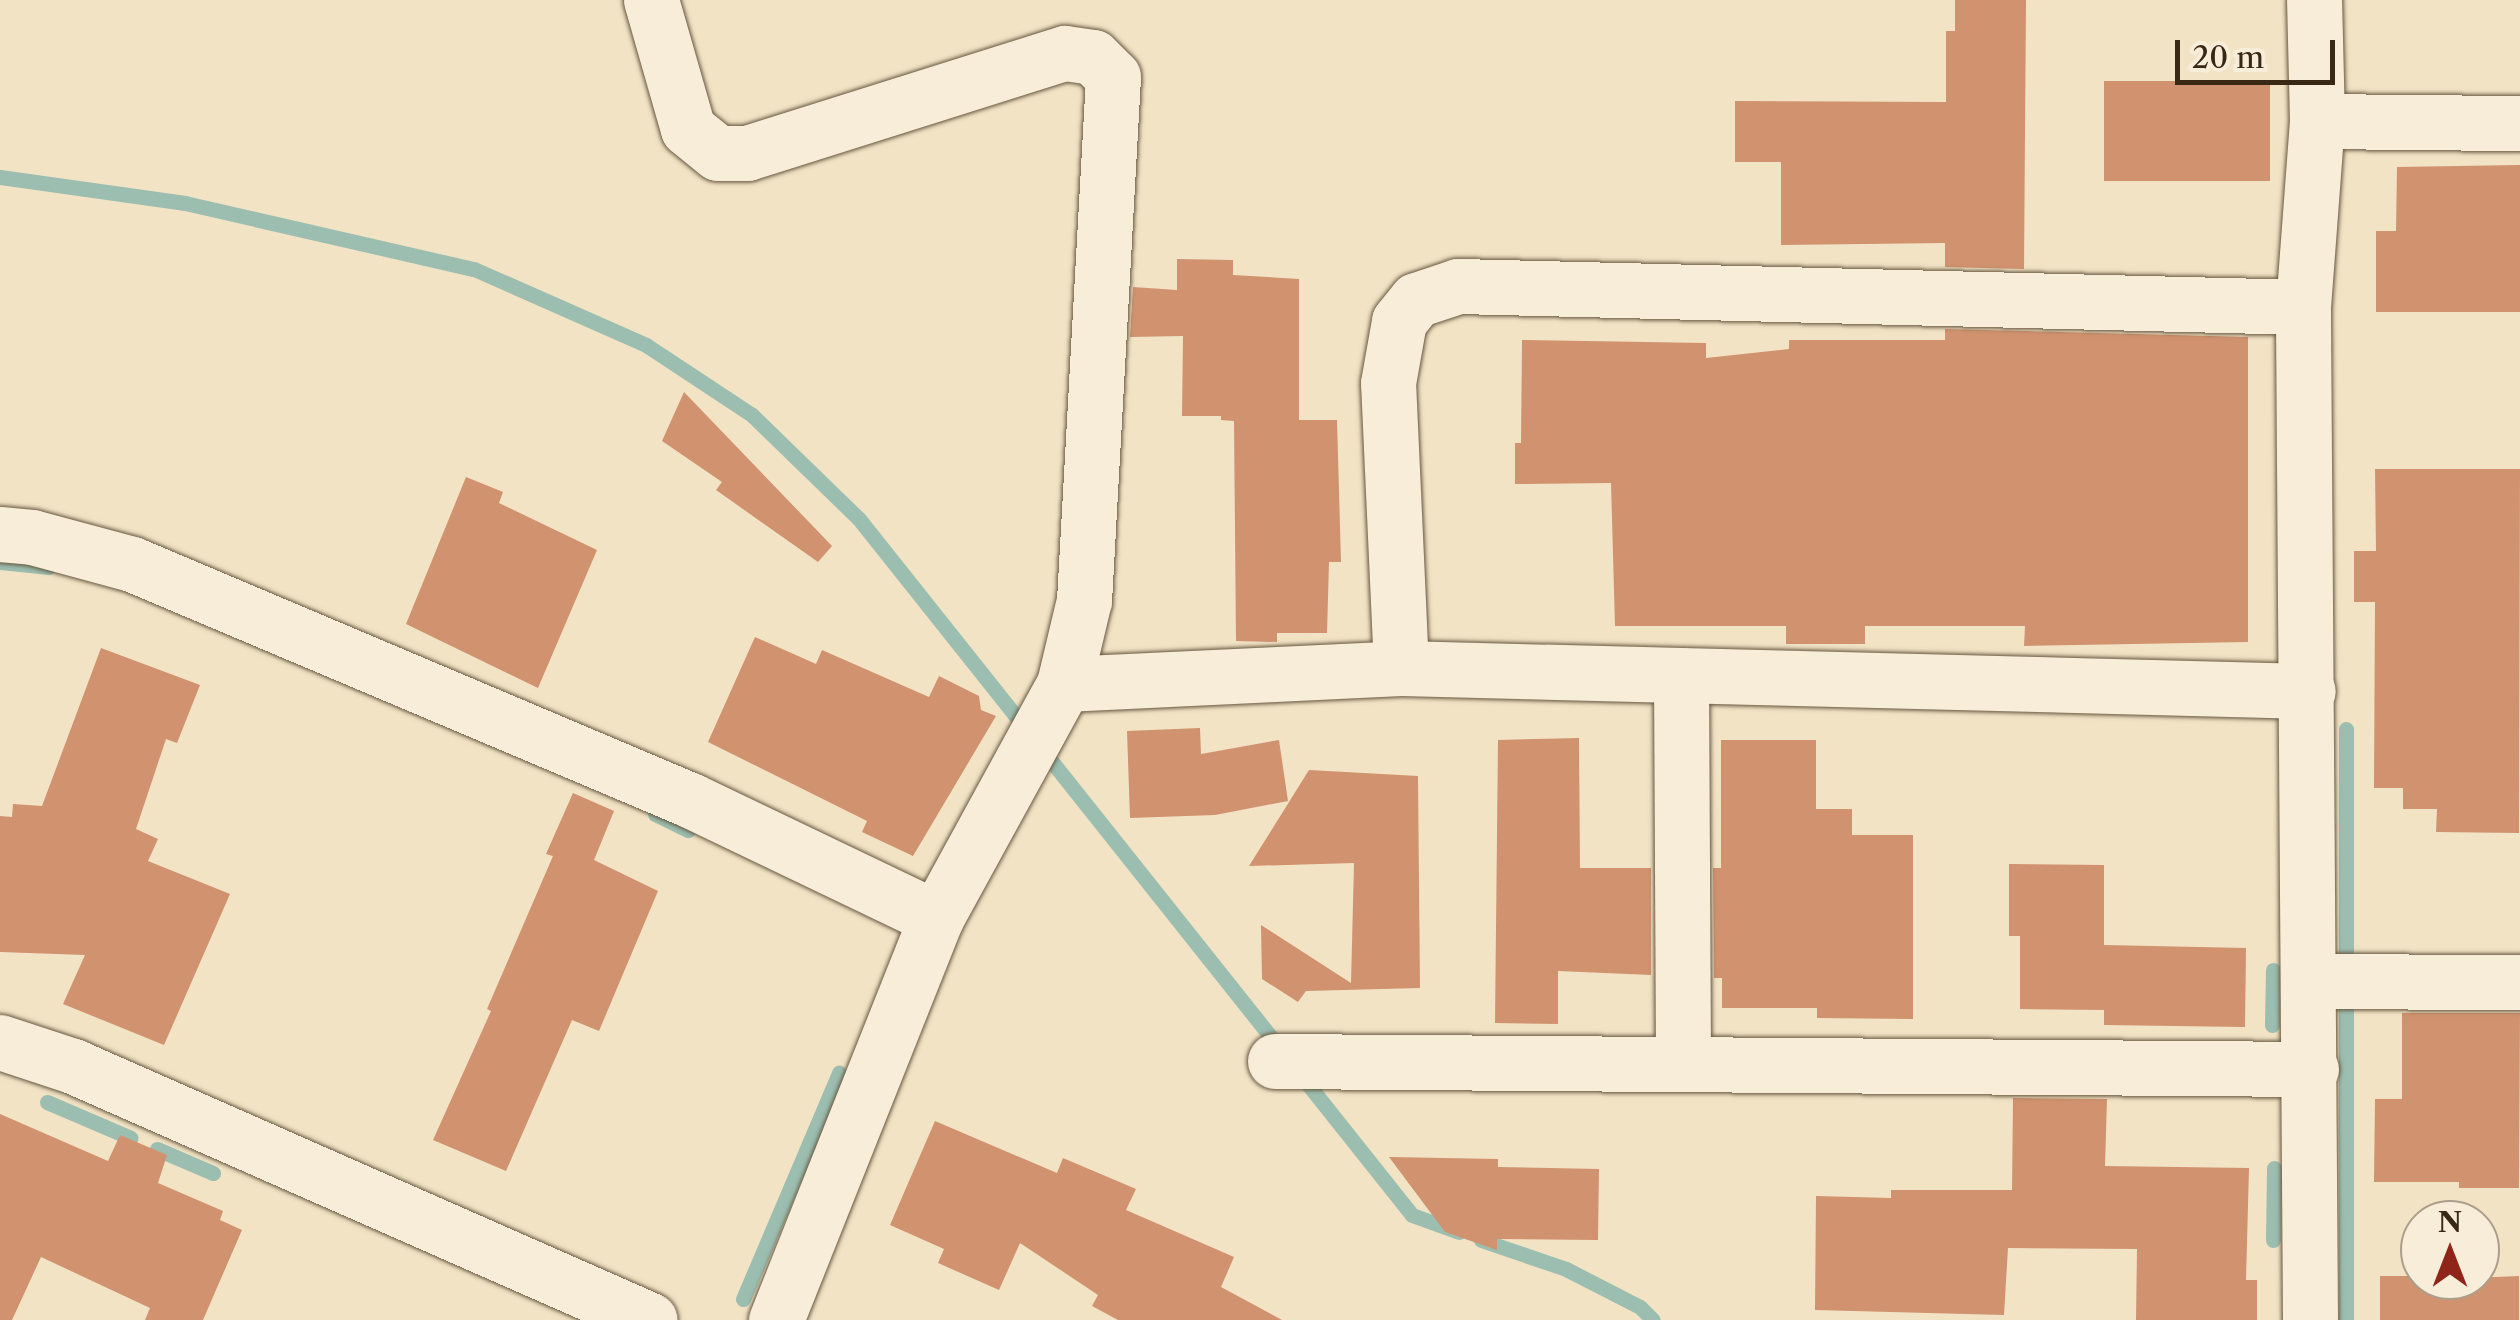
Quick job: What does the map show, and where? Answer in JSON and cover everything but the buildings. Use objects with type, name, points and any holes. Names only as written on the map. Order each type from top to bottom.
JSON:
[{"type":"street","points":[[650,0],[688,128],[718,153],[747,153],[1065,53],[1093,57],[1112,78],[1084,600],[1064,684],[936,918],[776,1320]]},
{"type":"street","points":[[2310,1320],[2304,307],[2317,122],[2314,0]]},
{"type":"street","points":[[2317,122],[2520,123]]},
{"type":"street","points":[[1401,668],[1388,383],[1399,322],[1416,300],[1458,286],[2304,307]]},
{"type":"street","points":[[0,534],[32,537],[132,564],[690,800],[936,918]]},
{"type":"street","points":[[1064,684],[1401,668],[2308,690]]},
{"type":"street","points":[[1682,675],[1683,1064]]},
{"type":"street","points":[[2310,981],[2520,982]]},
{"type":"street","points":[[0,1042],[73,1066],[650,1320]]},
{"type":"street","points":[[1274,1060],[2310,1068]]},
{"type":"waterway","points":[[0,177],[185,203],[474,269],[646,345],[752,415],[859,519],[1027,730]]},
{"type":"waterway","points":[[0,562],[49,567]]},
{"type":"waterway","points":[[2346,729],[2346,1320]]},
{"type":"waterway","points":[[1041,748],[1282,1051]]},
{"type":"waterway","points":[[655,814],[688,830]]},
{"type":"waterway","points":[[2272,1025],[2273,970]]},
{"type":"waterway","points":[[743,1299],[839,1073]]},
{"type":"waterway","points":[[1299,1073],[1412,1215],[1459,1232]]},
{"type":"waterway","points":[[47,1102],[131,1138]]},
{"type":"waterway","points":[[157,1149],[213,1173]]},
{"type":"waterway","points":[[2273,1240],[2274,1168]]},
{"type":"waterway","points":[[1481,1240],[1566,1269],[1640,1307],[1653,1320]]}]
